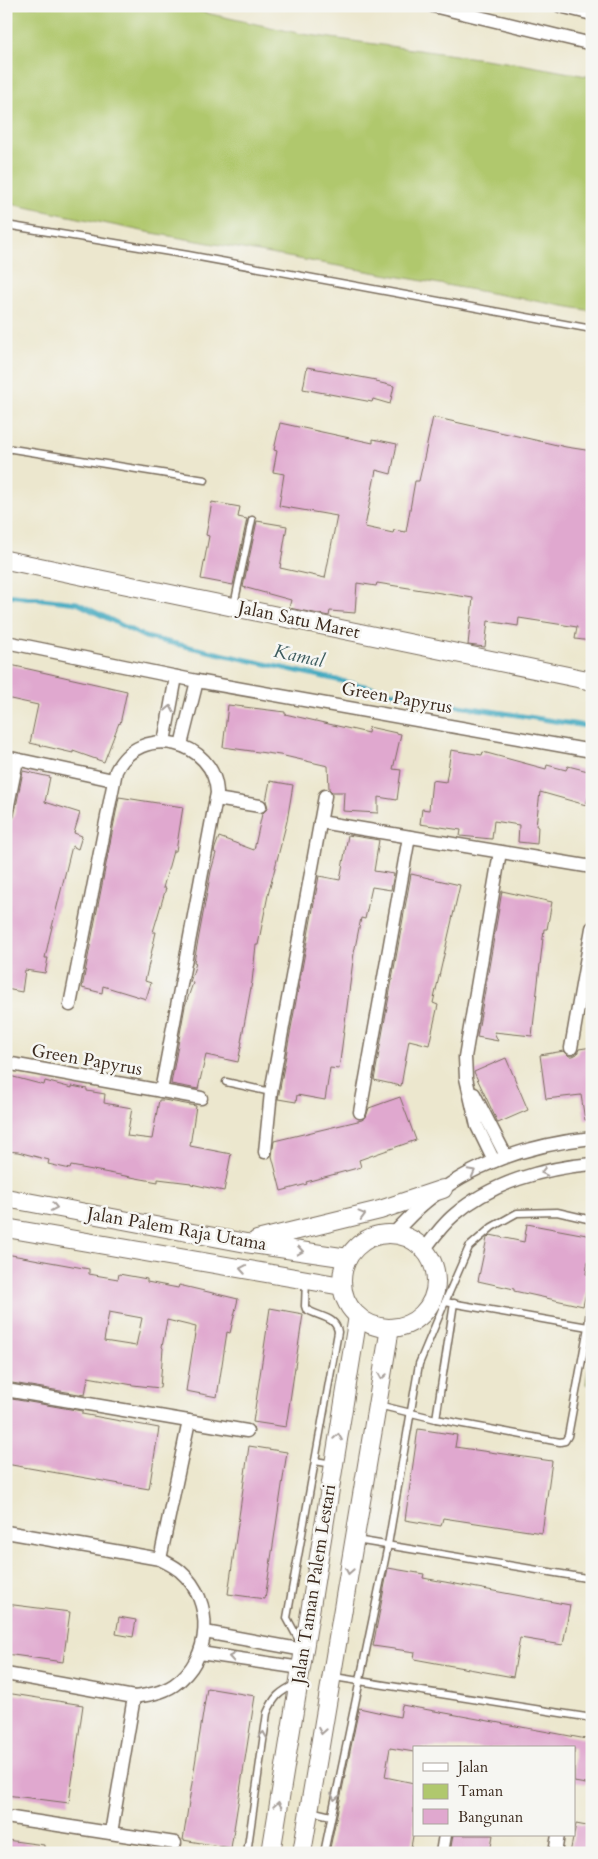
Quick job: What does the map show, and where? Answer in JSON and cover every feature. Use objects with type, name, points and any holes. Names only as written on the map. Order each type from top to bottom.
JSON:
[{"type":"street","points":[[433,6],[462,10],[592,44]]},
{"type":"street","points":[[560,6],[592,14]]},
{"type":"street","name":"Jalan Satu Maret","points":[[6,560],[592,680]]},
{"type":"street","name":"Green Papyrus","points":[[6,642],[197,681],[592,750]]},
{"type":"street","points":[[164,742],[176,676]]},
{"type":"street","points":[[181,745],[197,681]]},
{"type":"street","name":"Green Papyrus","points":[[70,1005],[113,780],[119,765],[131,752],[147,744],[164,742],[181,745],[196,754],[210,769],[217,787],[161,1091]]},
{"type":"street","points":[[6,815],[11,759],[113,780]]},
{"type":"street","points":[[265,1152],[272,1092],[326,796]]},
{"type":"street","points":[[216,799],[260,806]]},
{"type":"street","points":[[320,822],[592,867]]},
{"type":"street","points":[[360,1112],[409,837]]},
{"type":"street","points":[[500,852],[465,1057],[466,1078],[477,1126],[500,1158]]},
{"type":"street","points":[[571,1048],[592,928]]},
{"type":"street","name":"Green Papyrus","points":[[6,1063],[201,1098]]},
{"type":"street","points":[[246,1242],[372,1212],[442,1189],[500,1158],[556,1142],[592,1138]]},
{"type":"street","points":[[424,1250],[452,1216],[474,1200],[499,1187],[545,1171],[592,1164]]},
{"type":"street","points":[[393,1234],[442,1189]]},
{"type":"street","name":"Jalan Palem Raja Utama","points":[[6,1198],[246,1242],[348,1258]]},
{"type":"street","name":"Jalan Palem Raja Utama","points":[[6,1228],[342,1286]]},
{"type":"street","points":[[393,1234],[410,1239],[424,1250],[434,1271],[435,1289],[432,1300],[417,1319],[407,1325],[390,1328],[373,1325],[358,1316],[347,1302],[342,1286],[343,1271],[348,1258],[355,1248],[375,1236],[393,1234]]},
{"type":"street","name":"Jalan Taman Palem Lestari","points":[[271,1853],[358,1316]]},
{"type":"street","name":"Jalan Taman Palem Lestari","points":[[302,1853],[390,1328]]},
{"type":"street","points":[[6,1390],[247,1430]]},
{"type":"street","points":[[160,1559],[189,1421]]},
{"type":"street","points":[[6,1532],[160,1559],[180,1571],[195,1588],[204,1610],[205,1632],[200,1653],[189,1671],[174,1685],[155,1694],[134,1697],[6,1674]]},
{"type":"street","points":[[205,1632],[304,1650]]},
{"type":"street","points":[[200,1653],[300,1675]]},
{"type":"street","points":[[111,1833],[134,1697]]},
{"type":"street","points":[[6,1816],[175,1843]]},
{"type":"street","points":[[442,1853],[445,1836]]},
{"type":"street","points":[[555,1853],[558,1836]]},
{"type":"lane","points":[[6,225],[188,255],[592,329]]},
{"type":"lane","points":[[6,448],[205,480]]},
{"type":"lane","points":[[234,606],[252,520]]},
{"type":"lane","points":[[226,1082],[272,1092]]},
{"type":"lane","points":[[324,1853],[358,1680],[388,1545],[419,1364],[445,1302],[469,1247],[492,1227],[517,1213],[557,1212],[592,1220]]},
{"type":"lane","points":[[304,1650],[287,1618],[338,1332],[334,1321],[306,1310],[306,1280]]},
{"type":"lane","points":[[377,1405],[436,1419],[560,1442],[565,1441],[568,1436],[588,1327],[592,1291]]},
{"type":"lane","points":[[445,1302],[588,1327]]},
{"type":"lane","points":[[436,1419],[454,1304]]},
{"type":"lane","points":[[315,1461],[334,1464]]},
{"type":"lane","points":[[354,1539],[592,1579]]},
{"type":"lane","points":[[247,1853],[267,1713],[273,1699],[300,1675]]},
{"type":"lane","points":[[331,1677],[592,1718]]},
{"type":"lane","points":[[308,1811],[331,1816]]},
{"type":"green space","points":[[6,6],[174,6],[302,34],[520,64],[592,77],[592,311],[147,232],[6,203]]},
{"type":"green space","points":[[592,1345],[592,1385],[586,1384]]},
{"type":"building","points":[[307,367],[376,380],[376,382],[394,386],[390,404],[373,399],[372,402],[303,389]]},
{"type":"building","points":[[433,417],[566,447],[592,451],[592,641],[575,639],[577,627],[519,618],[518,626],[488,621],[485,647],[468,645],[473,598],[377,583],[376,586],[357,583],[355,613],[330,611],[329,616],[289,608],[291,600],[243,587],[257,521],[287,526],[280,568],[325,578],[337,516],[279,506],[284,474],[273,472],[277,451],[274,450],[280,423],[373,443],[373,439],[397,444],[391,474],[376,470],[365,527],[393,533],[394,530],[406,532],[415,481],[419,481]]},
{"type":"building","points":[[212,502],[240,507],[238,517],[247,519],[233,585],[201,579],[209,536],[206,535]]},
{"type":"building","points":[[6,664],[127,691],[120,724],[104,762],[73,751],[73,753],[30,743],[38,705],[6,698]]},
{"type":"building","points":[[228,705],[285,712],[285,714],[368,733],[369,727],[401,734],[393,769],[401,770],[397,800],[378,797],[378,813],[343,811],[344,792],[332,792],[329,789],[328,766],[280,755],[223,747]]},
{"type":"building","points":[[451,750],[482,755],[483,752],[546,769],[547,765],[566,770],[568,766],[592,772],[592,784],[586,805],[540,792],[536,826],[538,826],[537,844],[518,842],[519,825],[494,821],[492,839],[460,836],[461,830],[420,824],[422,809],[429,810],[432,780],[446,782]]},
{"type":"building","points":[[23,771],[50,777],[45,802],[80,813],[74,833],[82,836],[78,849],[72,846],[45,958],[48,958],[45,973],[25,970],[22,992],[6,989],[6,856],[9,838],[6,836],[10,822],[14,817]]},
{"type":"building","points":[[270,781],[293,785],[287,821],[268,895],[258,945],[256,945],[252,982],[238,1062],[206,1055],[198,1089],[171,1084],[185,1006],[193,983],[190,982],[196,963],[194,962],[216,853],[214,852],[215,848],[219,837],[254,850],[262,814],[268,808],[266,801]]},
{"type":"building","points":[[119,797],[183,807],[176,851],[173,851],[163,888],[166,888],[153,932],[156,932],[145,981],[151,983],[146,999],[103,986],[102,993],[82,988]]},
{"type":"building","points":[[348,835],[379,840],[374,871],[394,874],[391,890],[372,887],[365,919],[361,918],[354,953],[339,1069],[330,1068],[325,1100],[297,1095],[296,1102],[278,1099],[319,876],[340,880]]},
{"type":"building","points":[[411,874],[460,885],[433,1003],[438,1005],[429,1045],[409,1040],[401,1086],[374,1080]]},
{"type":"building","points":[[502,891],[552,902],[547,929],[544,929],[532,1036],[494,1032],[498,1041],[477,1037]]},
{"type":"building","points":[[592,1047],[592,1119],[585,1120],[581,1095],[546,1099],[540,1055],[564,1051],[569,1056],[573,1056],[577,1054],[579,1049]]},
{"type":"building","points":[[506,1058],[528,1110],[498,1123],[474,1072]]},
{"type":"building","points":[[6,1075],[44,1085],[45,1081],[105,1094],[104,1103],[132,1108],[127,1136],[152,1139],[159,1100],[196,1106],[190,1146],[231,1154],[224,1191],[191,1183],[158,1179],[158,1182],[71,1166],[70,1169],[48,1164],[49,1160],[6,1151]]},
{"type":"building","points":[[400,1097],[416,1140],[359,1160],[361,1167],[281,1191],[272,1156],[274,1141],[362,1120],[366,1117],[369,1108]]},
{"type":"building","points":[[527,1224],[592,1236],[586,1274],[590,1275],[583,1306],[478,1281],[487,1238],[490,1235],[524,1242]]},
{"type":"building","points":[[6,1254],[89,1269],[89,1274],[118,1279],[119,1274],[147,1279],[147,1282],[178,1288],[179,1285],[238,1299],[230,1333],[227,1332],[217,1397],[186,1391],[196,1327],[167,1320],[162,1347],[160,1388],[88,1377],[85,1395],[6,1382]],"holes":[[[109,1312],[142,1318],[136,1346],[104,1341]]]},
{"type":"building","points":[[270,1308],[303,1314],[286,1427],[253,1422]]},
{"type":"building","points":[[6,1398],[82,1411],[82,1414],[159,1428],[149,1489],[6,1464]]},
{"type":"building","points":[[418,1429],[457,1435],[455,1447],[552,1461],[542,1533],[443,1518],[441,1526],[405,1520]]},
{"type":"building","points":[[249,1446],[287,1452],[265,1599],[228,1594]]},
{"type":"building","points":[[388,1568],[424,1574],[423,1578],[570,1605],[563,1645],[520,1638],[513,1677],[414,1659],[415,1652],[373,1646]]},
{"type":"building","points":[[6,1604],[70,1612],[63,1662],[6,1654]]},
{"type":"building","points":[[119,1617],[136,1620],[133,1637],[116,1634]]},
{"type":"building","points":[[207,1688],[255,1696],[231,1848],[183,1840]]},
{"type":"building","points":[[6,1693],[83,1705],[69,1803],[6,1795]]},
{"type":"building","points":[[402,1705],[592,1740],[592,1785],[576,1782],[576,1746],[413,1746],[413,1752],[390,1748],[385,1777],[413,1783],[413,1836],[410,1853],[329,1853],[359,1708],[400,1717]]},
{"type":"building","points":[[576,1824],[592,1827],[592,1853],[570,1853],[574,1836],[576,1836]]},
{"type":"building","points":[[453,1836],[493,1836],[490,1853],[450,1853]]},
{"type":"building","points":[[6,1840],[44,1845],[44,1853],[6,1853]]},
{"type":"waterway","name":"Kamal","points":[[6,595],[77,603],[145,637],[440,703],[592,727]]}]
